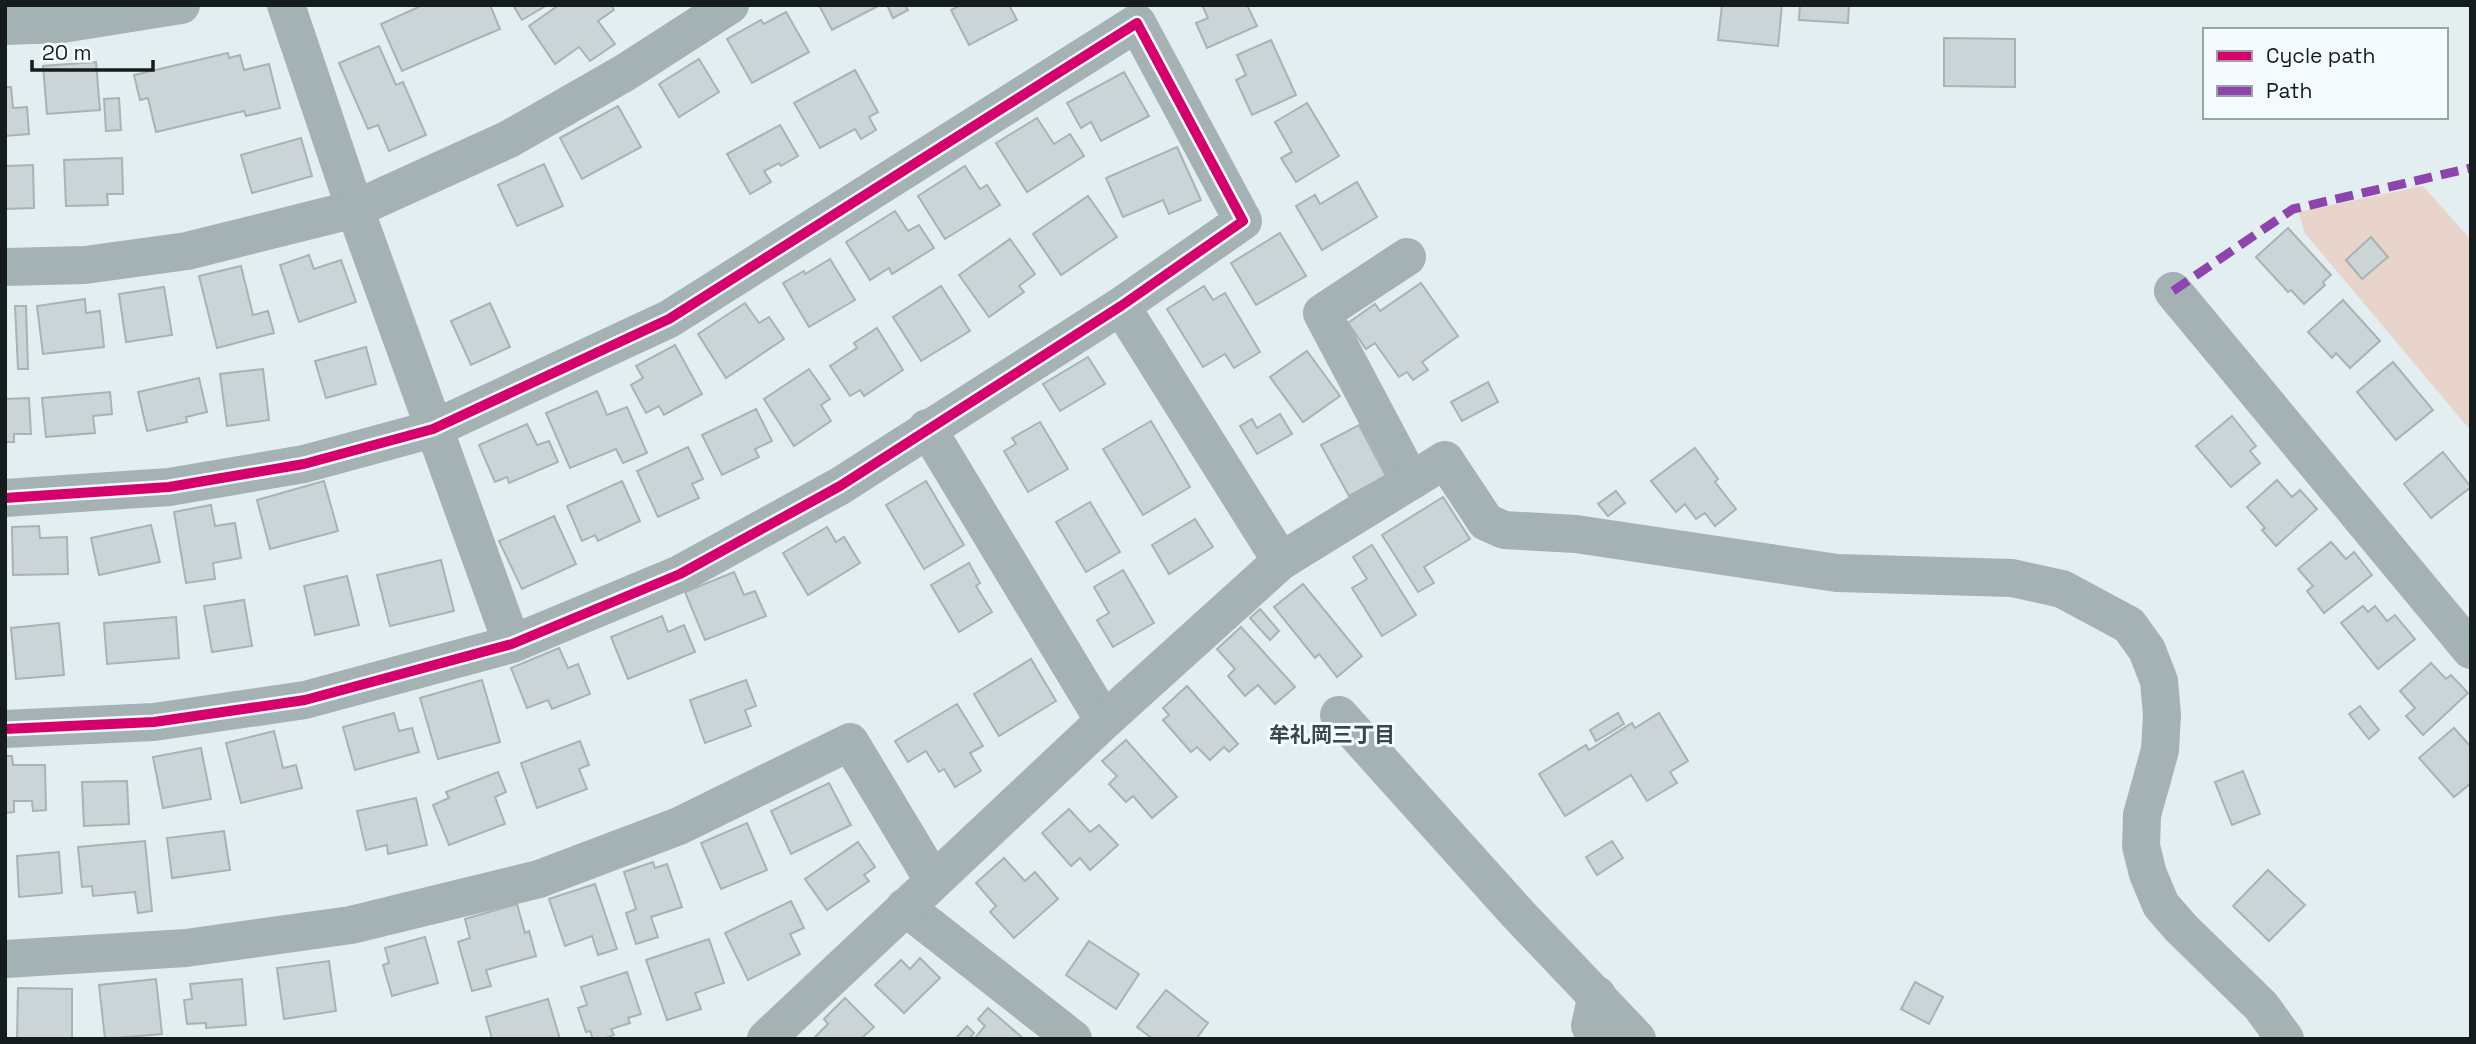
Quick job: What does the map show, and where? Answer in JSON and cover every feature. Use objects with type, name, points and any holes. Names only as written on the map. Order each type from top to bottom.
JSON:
[{"type":"street","points":[[5,26],[62,23],[181,5]]},
{"type":"street","points":[[286,5],[355,209],[512,644]]},
{"type":"street","points":[[5,267],[85,265],[187,251],[355,209],[509,139],[626,72],[730,5]]},
{"type":"street","points":[[5,498],[169,487],[304,464],[433,429],[669,319],[1137,23],[1242,221],[1121,306],[840,486],[680,573],[512,644],[305,699],[154,722],[5,729]]},
{"type":"street","points":[[1407,257],[1322,313],[1411,481]]},
{"type":"street","points":[[2173,291],[2471,650]]},
{"type":"street","points":[[1121,306],[1281,561]]},
{"type":"street","points":[[927,428],[1104,721]]},
{"type":"street","points":[[766,1039],[1104,721],[1281,561],[1445,460],[1486,522],[1504,530],[1576,534],[1837,573],[2012,578],[2062,589],[2129,625],[2147,650],[2159,681],[2162,715],[2160,750],[2142,815],[2141,846],[2148,874],[2161,905],[2261,1006],[2285,1039]]},
{"type":"street","points":[[1339,715],[1518,914],[1637,1039]]},
{"type":"street","points":[[5,959],[186,948],[351,925],[538,879],[679,827],[850,742],[933,880]]},
{"type":"street","points":[[905,907],[1073,1039]]},
{"type":"street","points":[[1597,995],[1590,1026],[1598,1039]]},
{"type":"shaded area","points":[[2423,186],[2471,240],[2471,431],[2304,232],[2299,212]]},
{"type":"building","points":[[423,5],[490,5],[500,29],[402,71],[381,24]]},
{"type":"building","points":[[513,5],[547,5],[522,20]]},
{"type":"building","points":[[559,5],[611,5],[614,10],[598,21],[615,44],[590,61],[579,47],[555,64],[529,26]]},
{"type":"building","points":[[819,5],[880,5],[832,30]]},
{"type":"building","points":[[887,5],[905,5],[908,10],[893,18]]},
{"type":"building","points":[[961,5],[1009,5],[1017,20],[969,45],[951,10]]},
{"type":"building","points":[[1202,5],[1247,5],[1257,26],[1207,48],[1196,23],[1208,18]]},
{"type":"building","points":[[1722,5],[1782,5],[1778,46],[1718,40]]},
{"type":"building","points":[[1800,5],[1849,5],[1848,23],[1799,20]]},
{"type":"building","points":[[786,12],[809,52],[752,83],[727,39],[761,20],[764,24]]},
{"type":"building","points":[[1944,38],[2015,39],[2015,87],[1944,86]]},
{"type":"building","points":[[1271,40],[1296,95],[1252,115],[1236,80],[1246,75],[1237,55]]},
{"type":"building","points":[[379,46],[396,85],[403,82],[426,135],[389,151],[378,125],[368,129],[339,63]]},
{"type":"building","points":[[228,53],[229,58],[240,55],[244,70],[269,64],[280,108],[246,116],[244,111],[156,132],[148,98],[140,100],[134,75]]},
{"type":"building","points":[[699,59],[719,92],[679,117],[659,84]]},
{"type":"building","points":[[96,62],[100,110],[47,114],[43,66]]},
{"type":"building","points":[[855,70],[878,112],[869,117],[876,130],[861,139],[855,129],[820,148],[794,103]]},
{"type":"building","points":[[1124,72],[1149,116],[1101,141],[1091,122],[1081,128],[1067,103]]},
{"type":"building","points":[[5,87],[11,87],[13,108],[27,107],[29,134],[5,136]]},
{"type":"building","points":[[119,98],[121,130],[106,131],[104,99]]},
{"type":"building","points":[[1307,103],[1339,156],[1296,182],[1281,158],[1292,152],[1275,122]]},
{"type":"building","points":[[618,106],[641,147],[582,179],[560,138]]},
{"type":"building","points":[[1037,118],[1054,144],[1070,134],[1084,156],[1027,192],[996,143]]},
{"type":"building","points":[[780,125],[798,156],[781,166],[779,163],[764,171],[771,182],[750,194],[727,154]]},
{"type":"building","points":[[301,138],[312,176],[252,193],[241,155]]},
{"type":"building","points":[[1177,147],[1201,200],[1169,214],[1163,200],[1123,217],[1106,178]]},
{"type":"building","points":[[122,158],[123,194],[107,194],[108,205],[66,206],[64,160]]},
{"type":"building","points":[[544,164],[563,206],[517,226],[498,185]]},
{"type":"building","points":[[33,165],[34,208],[5,209],[5,166]]},
{"type":"building","points":[[965,166],[980,189],[987,185],[1000,205],[945,239],[918,196]]},
{"type":"building","points":[[1357,182],[1377,217],[1322,250],[1296,206],[1315,195],[1320,204]]},
{"type":"building","points":[[1088,196],[1117,237],[1061,275],[1033,234]]},
{"type":"building","points":[[895,211],[908,231],[919,225],[934,248],[892,274],[889,268],[870,280],[846,242]]},
{"type":"building","points":[[2288,228],[2331,275],[2323,282],[2325,285],[2304,304],[2291,290],[2288,292],[2256,257]]},
{"type":"building","points":[[1280,233],[1306,276],[1256,305],[1231,263]]},
{"type":"building","points":[[2371,237],[2388,257],[2362,279],[2346,260]]},
{"type":"building","points":[[1010,239],[1035,274],[1019,286],[1024,292],[989,317],[959,275]]},
{"type":"building","points":[[309,255],[314,269],[341,260],[356,302],[299,322],[280,265]]},
{"type":"building","points":[[830,259],[855,300],[809,327],[783,283]]},
{"type":"building","points":[[241,266],[253,315],[268,311],[274,333],[217,348],[199,276]]},
{"type":"building","points":[[1421,283],[1458,336],[1422,362],[1428,370],[1413,380],[1407,372],[1399,377],[1375,343],[1366,349],[1348,323],[1375,304],[1380,311]]},
{"type":"building","points":[[941,286],[970,331],[921,361],[893,317]]},
{"type":"building","points":[[1204,286],[1213,300],[1225,293],[1260,352],[1234,368],[1225,354],[1203,367],[1167,309]]},
{"type":"building","points":[[164,287],[172,335],[126,342],[119,294]]},
{"type":"building","points":[[85,299],[86,313],[100,311],[104,347],[43,354],[37,306]]},
{"type":"building","points":[[2343,300],[2380,341],[2350,368],[2336,353],[2332,358],[2308,332]]},
{"type":"building","points":[[490,303],[510,347],[471,365],[451,321]]},
{"type":"building","points":[[745,303],[759,323],[769,317],[784,339],[726,378],[698,334]]},
{"type":"building","points":[[15,306],[26,306],[28,369],[18,369]]},
{"type":"building","points":[[877,328],[903,370],[864,396],[860,390],[850,396],[830,366],[857,348],[854,343]]},
{"type":"building","points":[[675,345],[702,394],[664,415],[659,406],[646,413],[631,385],[643,378],[636,366]]},
{"type":"building","points":[[366,347],[376,384],[326,398],[315,361]]},
{"type":"building","points":[[1307,351],[1340,396],[1303,422],[1270,377]]},
{"type":"building","points":[[1088,357],[1105,384],[1060,411],[1043,384]]},
{"type":"building","points":[[2393,362],[2433,410],[2396,440],[2357,392]]},
{"type":"building","points":[[263,369],[269,420],[227,426],[220,374]]},
{"type":"building","points":[[809,369],[830,399],[821,405],[831,421],[794,446],[764,399]]},
{"type":"building","points":[[199,378],[207,412],[186,417],[187,422],[147,431],[138,392]]},
{"type":"building","points":[[1488,382],[1498,402],[1462,421],[1451,402]]},
{"type":"building","points":[[597,391],[607,415],[627,407],[647,453],[623,463],[616,449],[570,468],[546,413]]},
{"type":"building","points":[[110,392],[112,414],[93,416],[95,433],[46,437],[42,398]]},
{"type":"building","points":[[29,398],[31,434],[14,434],[14,442],[5,442],[5,399]]},
{"type":"building","points":[[756,409],[772,441],[755,449],[759,457],[722,475],[702,435]]},
{"type":"building","points":[[1280,414],[1292,434],[1257,454],[1240,426],[1252,419],[1257,428]]},
{"type":"building","points":[[2232,416],[2256,446],[2250,451],[2260,463],[2231,487],[2196,446]]},
{"type":"building","points":[[1151,421],[1190,487],[1143,515],[1103,449]]},
{"type":"building","points":[[1040,422],[1068,469],[1028,492],[1004,451],[1016,444],[1012,438]]},
{"type":"building","points":[[527,424],[537,445],[549,441],[558,462],[509,483],[507,477],[495,482],[479,445]]},
{"type":"building","points":[[1359,425],[1386,476],[1349,496],[1321,445]]},
{"type":"building","points":[[688,447],[703,479],[692,484],[699,498],[658,517],[637,471]]},
{"type":"building","points":[[1695,448],[1718,479],[1715,482],[1736,509],[1715,526],[1705,513],[1696,519],[1685,504],[1676,512],[1651,481]]},
{"type":"building","points":[[2443,452],[2471,487],[2431,518],[2404,484]]},
{"type":"building","points":[[2277,480],[2292,497],[2300,490],[2317,509],[2276,546],[2247,507]]},
{"type":"building","points":[[324,481],[338,531],[270,549],[257,500]]},
{"type":"building","points":[[622,481],[640,521],[598,541],[595,535],[582,541],[567,506]]},
{"type":"building","points":[[926,481],[964,545],[924,569],[886,505]]},
{"type":"building","points":[[1616,491],[1625,503],[1608,516],[1598,504]]},
{"type":"building","points":[[1443,497],[1470,539],[1424,567],[1434,583],[1418,592],[1382,535]]},
{"type":"building","points":[[1090,502],[1120,552],[1086,572],[1056,522]]},
{"type":"building","points":[[211,505],[215,526],[235,523],[241,558],[213,563],[215,579],[186,583],[174,512]]},
{"type":"building","points":[[554,516],[576,564],[522,589],[499,541]]},
{"type":"building","points":[[1195,519],[1213,547],[1169,574],[1152,545]]},
{"type":"building","points":[[151,525],[160,562],[99,575],[91,538]]},
{"type":"building","points":[[39,526],[40,538],[67,537],[68,574],[13,575],[12,527]]},
{"type":"building","points":[[827,527],[836,542],[844,537],[860,563],[808,595],[783,553]]},
{"type":"building","points":[[2331,542],[2346,559],[2354,552],[2372,575],[2324,613],[2307,591],[2313,586],[2298,569]]},
{"type":"building","points":[[1372,545],[1416,615],[1382,636],[1352,588],[1367,579],[1353,557]]},
{"type":"building","points":[[441,560],[454,611],[390,626],[377,575]]},
{"type":"building","points":[[969,563],[980,583],[976,586],[992,612],[959,632],[931,585]]},
{"type":"building","points":[[1123,570],[1154,623],[1113,647],[1097,620],[1109,613],[1094,587]]},
{"type":"building","points":[[734,572],[744,595],[755,591],[766,616],[705,640],[685,592]]},
{"type":"building","points":[[347,576],[359,625],[315,635],[304,586]]},
{"type":"building","points":[[1303,584],[1362,656],[1337,677],[1319,654],[1315,658],[1274,607]]},
{"type":"building","points":[[244,600],[252,646],[212,652],[204,606]]},
{"type":"building","points":[[2363,606],[2368,612],[2375,606],[2387,621],[2395,615],[2415,639],[2378,669],[2341,623]]},
{"type":"building","points":[[1260,609],[1279,631],[1270,640],[1250,618]]},
{"type":"building","points":[[662,616],[668,632],[684,625],[695,652],[628,679],[611,637]]},
{"type":"building","points":[[176,617],[179,658],[107,664],[104,623]]},
{"type":"building","points":[[59,623],[64,675],[16,679],[11,628]]},
{"type":"building","points":[[1241,627],[1295,687],[1275,704],[1258,685],[1245,696],[1228,676],[1235,669],[1217,649]]},
{"type":"building","points":[[559,648],[568,668],[578,664],[590,694],[552,709],[548,700],[527,708],[511,668]]},
{"type":"building","points":[[1031,659],[1056,701],[999,736],[974,694]]},
{"type":"building","points":[[2431,663],[2446,679],[2451,675],[2468,693],[2423,735],[2406,716],[2415,708],[2400,691]]},
{"type":"building","points":[[482,680],[500,742],[438,759],[420,698]]},
{"type":"building","points":[[746,680],[756,706],[745,710],[751,726],[705,743],[690,700]]},
{"type":"building","points":[[1187,686],[1238,744],[1229,752],[1224,747],[1210,760],[1197,747],[1191,752],[1163,720],[1169,715],[1163,708]]},
{"type":"building","points":[[957,704],[983,746],[970,753],[981,771],[955,787],[944,769],[939,772],[926,751],[908,762],[895,741]]},
{"type":"building","points":[[2360,706],[2379,730],[2369,739],[2349,714]]},
{"type":"building","points":[[394,713],[399,731],[412,728],[419,752],[355,770],[343,727]]},
{"type":"building","points":[[1618,713],[1624,724],[1596,741],[1590,730]]},
{"type":"building","points":[[1659,713],[1688,761],[1670,772],[1677,783],[1647,801],[1631,775],[1565,816],[1539,774],[1586,745],[1589,750],[1632,723],[1635,728]]},
{"type":"building","points":[[2454,728],[2471,747],[2471,783],[2454,797],[2419,758]]},
{"type":"building","points":[[274,731],[283,768],[296,765],[302,788],[241,803],[226,743]]},
{"type":"building","points":[[1126,740],[1177,797],[1152,818],[1133,796],[1126,802],[1109,784],[1117,776],[1102,761]]},
{"type":"building","points":[[580,741],[589,765],[579,769],[587,789],[537,808],[521,763]]},
{"type":"building","points":[[201,748],[211,799],[163,808],[153,757]]},
{"type":"building","points":[[5,756],[12,756],[13,765],[45,765],[46,810],[33,811],[32,801],[14,801],[14,812],[5,813]]},
{"type":"building","points":[[2243,771],[2260,814],[2232,825],[2215,782]]},
{"type":"building","points":[[498,772],[506,792],[495,797],[505,824],[449,845],[433,805],[449,798],[446,792]]},
{"type":"building","points":[[127,781],[129,824],[84,826],[82,782]]},
{"type":"building","points":[[829,783],[851,825],[791,854],[771,811]]},
{"type":"building","points":[[416,798],[427,845],[388,854],[387,845],[366,850],[357,811]]},
{"type":"building","points":[[1069,809],[1090,832],[1099,825],[1118,845],[1090,870],[1080,858],[1071,866],[1042,833]]},
{"type":"building","points":[[747,823],[767,870],[721,889],[701,843]]},
{"type":"building","points":[[224,831],[230,870],[172,878],[167,838]]},
{"type":"building","points":[[145,841],[152,911],[138,913],[135,892],[93,896],[92,886],[82,887],[78,847]]},
{"type":"building","points":[[1612,841],[1623,858],[1597,875],[1586,857]]},
{"type":"building","points":[[858,842],[875,867],[864,875],[869,881],[827,910],[805,879]]},
{"type":"building","points":[[59,852],[62,893],[19,897],[17,856]]},
{"type":"building","points":[[1004,858],[1025,881],[1035,872],[1058,899],[1014,938],[990,912],[996,906],[976,883]]},
{"type":"building","points":[[653,862],[655,868],[667,864],[682,907],[651,917],[658,937],[636,944],[626,913],[636,909],[624,872]]},
{"type":"building","points":[[2268,870],[2305,905],[2269,941],[2233,906]]},
{"type":"building","points":[[595,884],[617,949],[598,955],[592,936],[565,946],[549,899]]},
{"type":"building","points":[[791,901],[804,928],[790,934],[800,954],[748,980],[725,933]]},
{"type":"building","points":[[517,904],[525,933],[529,931],[536,956],[486,970],[491,986],[472,991],[458,942],[470,938],[465,919]]},
{"type":"building","points":[[425,937],[438,983],[392,996],[383,965],[389,963],[385,948]]},
{"type":"building","points":[[709,939],[724,983],[695,993],[701,1009],[667,1020],[646,960]]},
{"type":"building","points":[[1089,941],[1139,974],[1116,1009],[1066,975]]},
{"type":"building","points":[[920,958],[940,978],[904,1013],[875,985],[901,960],[910,969]]},
{"type":"building","points":[[329,961],[336,1011],[284,1019],[277,968]]},
{"type":"building","points":[[627,972],[641,1014],[628,1018],[630,1023],[611,1029],[614,1035],[593,1039],[590,1031],[586,1032],[578,1008],[587,1005],[581,987]]},
{"type":"building","points":[[156,979],[162,1034],[105,1039],[99,985]]},
{"type":"building","points":[[242,979],[246,1025],[206,1028],[206,1023],[187,1024],[184,1000],[192,999],[190,984]]},
{"type":"building","points":[[1915,982],[1943,997],[1929,1024],[1901,1009]]},
{"type":"building","points":[[18,988],[72,989],[72,1039],[17,1039]]},
{"type":"building","points":[[1166,990],[1208,1023],[1196,1039],[1153,1039],[1137,1027]]},
{"type":"building","points":[[845,998],[874,1027],[863,1037],[865,1039],[813,1039],[828,1024],[824,1019]]},
{"type":"building","points":[[548,999],[560,1039],[492,1039],[486,1017]]},
{"type":"building","points":[[988,1008],[1024,1039],[974,1039],[985,1026],[978,1019]]},
{"type":"building","points":[[967,1026],[974,1033],[969,1039],[955,1039]]},
{"type":"marked path","points":[[2173,291],[2293,209],[2471,168]]},
{"type":"cycle path","points":[[5,498],[169,487],[304,464],[433,429],[669,319],[1137,23],[1243,221],[1121,306],[840,486],[680,574],[512,644],[305,700],[154,722],[5,729]]},
{"type":"district","name":"牟礼岡三丁目","points":[[1332,734]]}]
